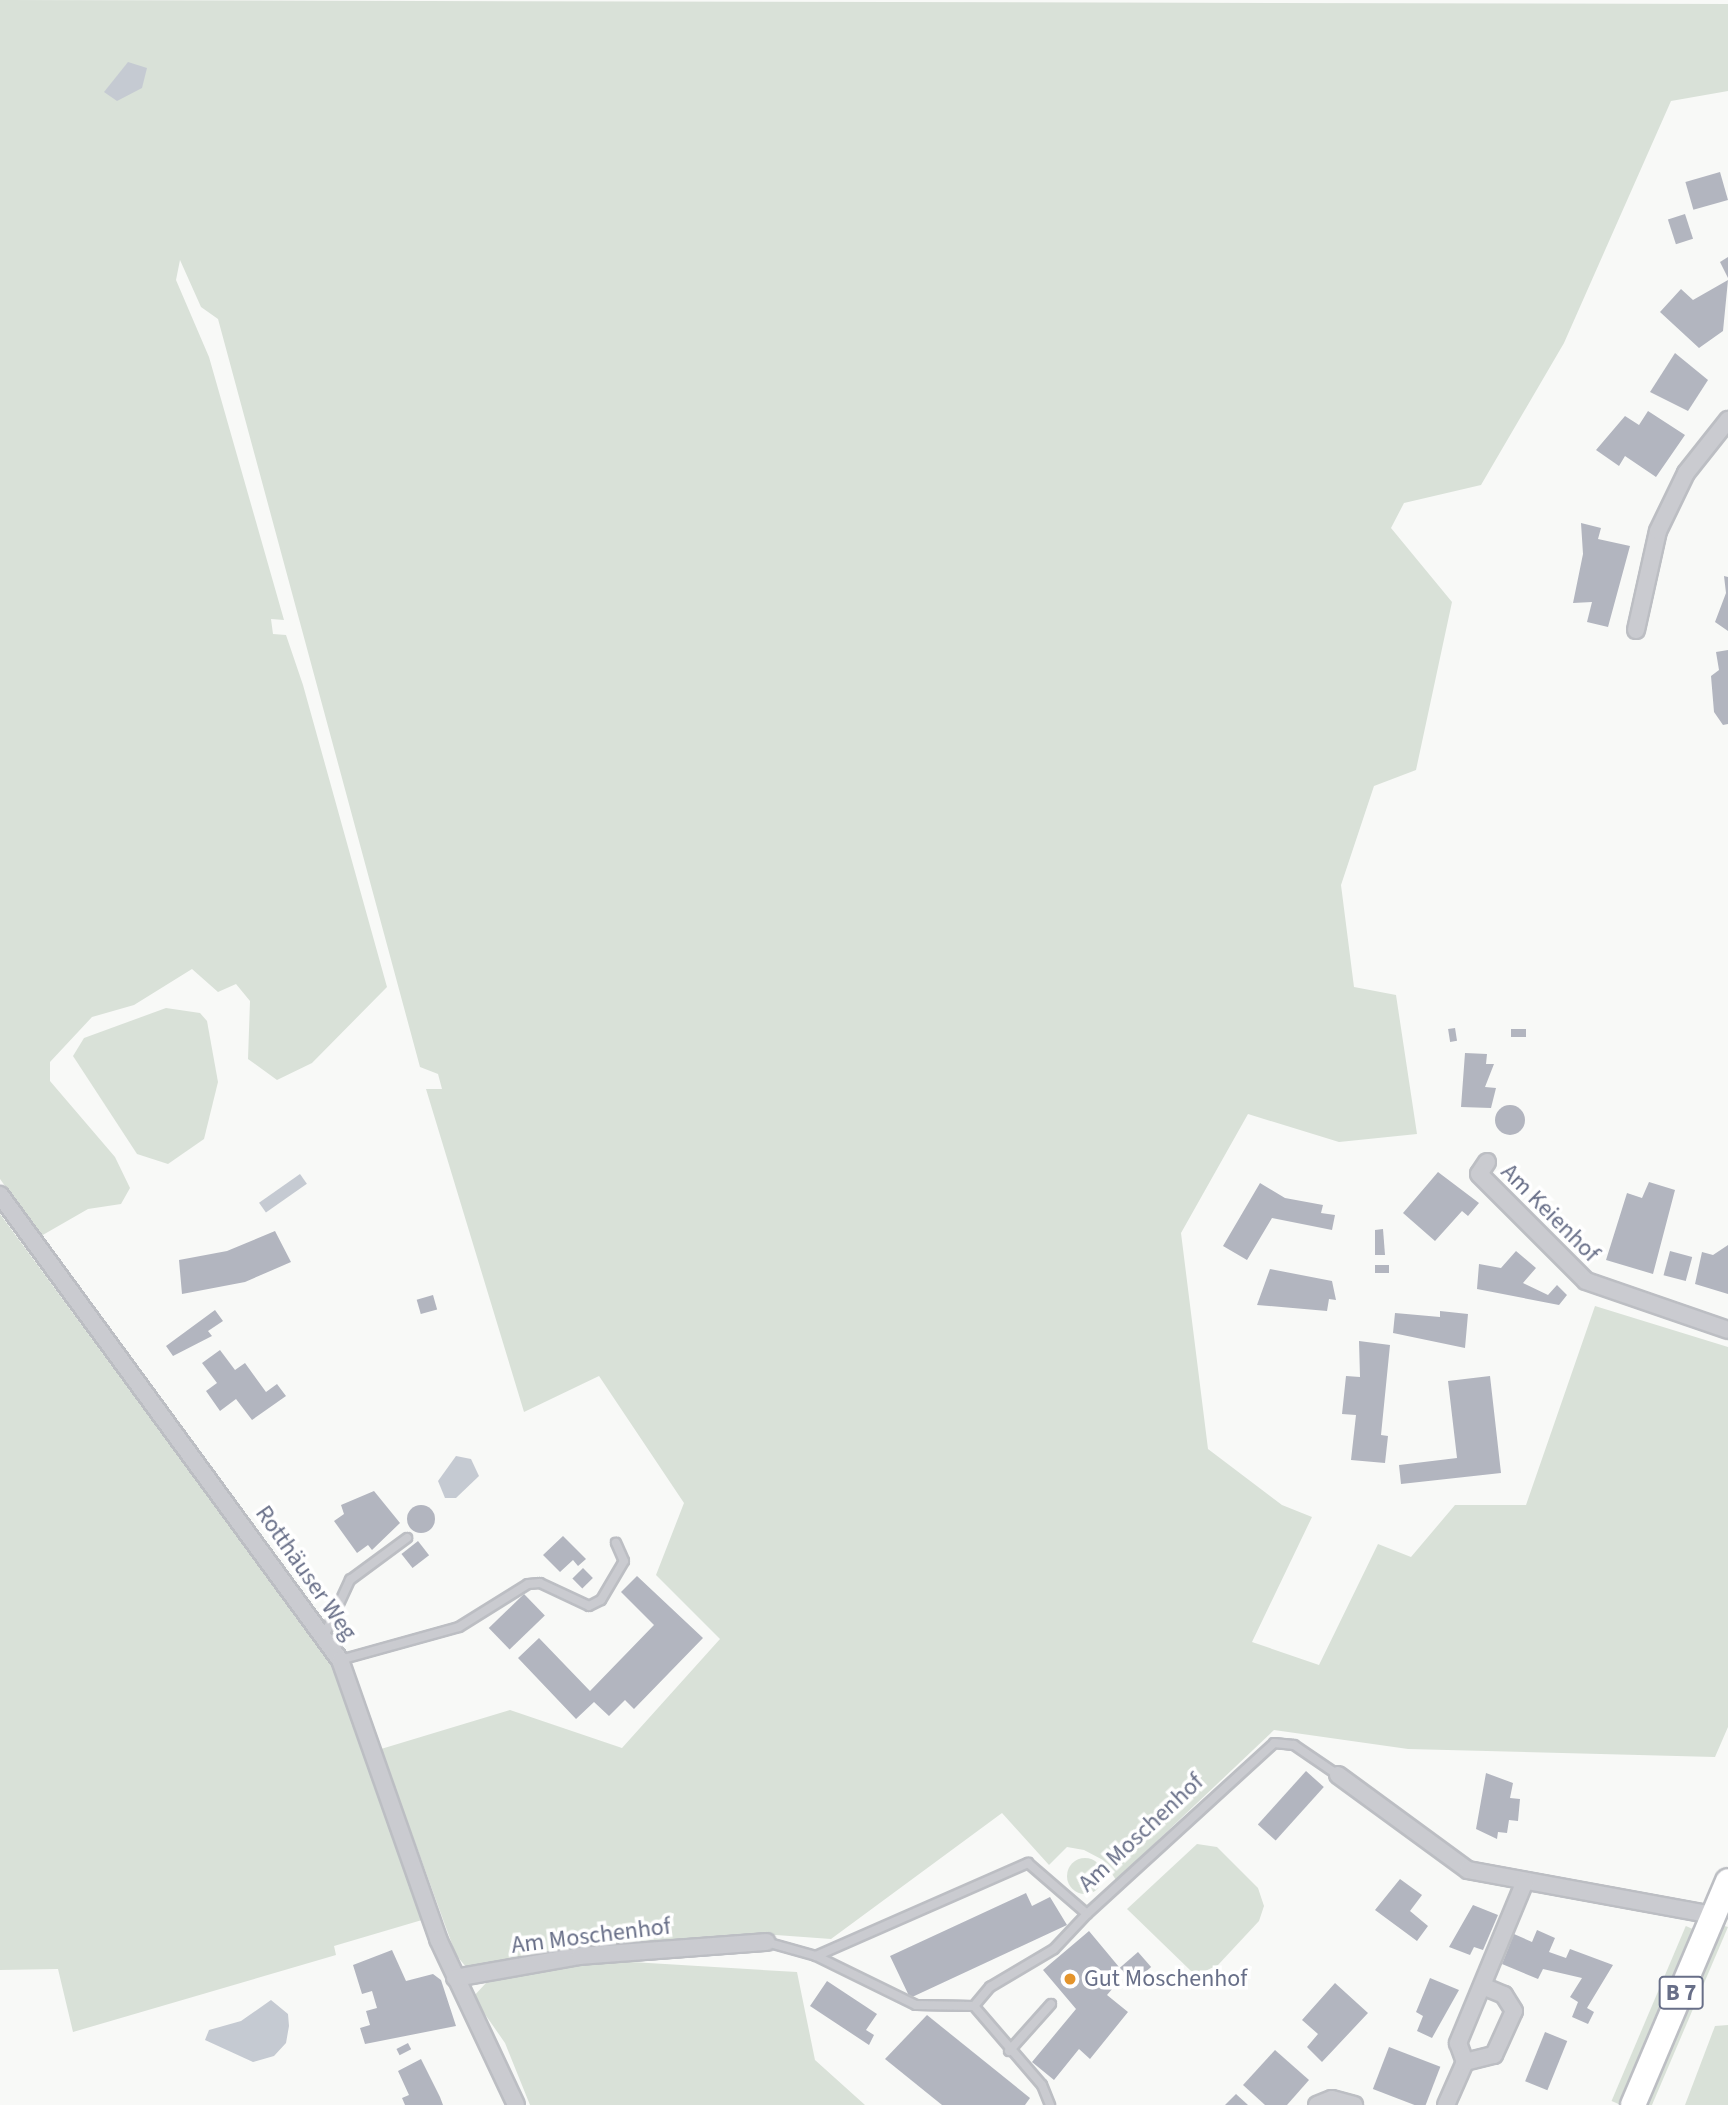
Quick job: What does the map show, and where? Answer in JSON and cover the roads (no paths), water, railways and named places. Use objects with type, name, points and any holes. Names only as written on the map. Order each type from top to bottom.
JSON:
[{"type":"main road","name":"B 7","points":[[1633,2105],[1728,1881]]},
{"type":"street","points":[[1636,631],[1658,531],[1686,473],[1728,420]]},
{"type":"street","name":"Am Keienhof","points":[[1487,1162],[1479,1174],[1586,1282],[1642,1304],[1728,1330]]},
{"type":"street","name":"Rotthäuser Weg","points":[[0,1195],[325,1634],[340,1660],[455,1978],[516,2105]]},
{"type":"street","name":"Am Moschenhof","points":[[1338,1775],[1468,1870],[1714,1915]]},
{"type":"street","points":[[1446,2105],[1465,2062],[1458,2043],[1525,1881]]},
{"type":"street","name":"Am Moschenhof","points":[[455,1978],[580,1956],[766,1942]]},
{"type":"street","points":[[1465,2062],[1494,2055],[1514,2011],[1504,1995],[1483,1986]]},
{"type":"street","points":[[1317,2105],[1332,2099],[1354,2105]]},
{"type":"lane","points":[[325,1634],[350,1580],[407,1538]]},
{"type":"lane","points":[[340,1660],[459,1626],[528,1584],[540,1583],[589,1606],[601,1601],[624,1561],[616,1543]]},
{"type":"lane","name":"Am Moschenhof","points":[[766,1942],[816,1955],[1028,1863],[1087,1914],[1274,1743],[1294,1745],[1338,1775]]},
{"type":"lane","points":[[974,2006],[990,1987],[1054,1949],[1087,1914]]},
{"type":"lane","points":[[816,1955],[916,2005],[974,2006]]},
{"type":"lane","points":[[1009,2051],[1051,2004]]},
{"type":"lane","points":[[974,2006],[1009,2051],[1042,2085],[1050,2105]]},
{"type":"place","name":"Gut Moschenhof","points":[[1070,1979]]}]
